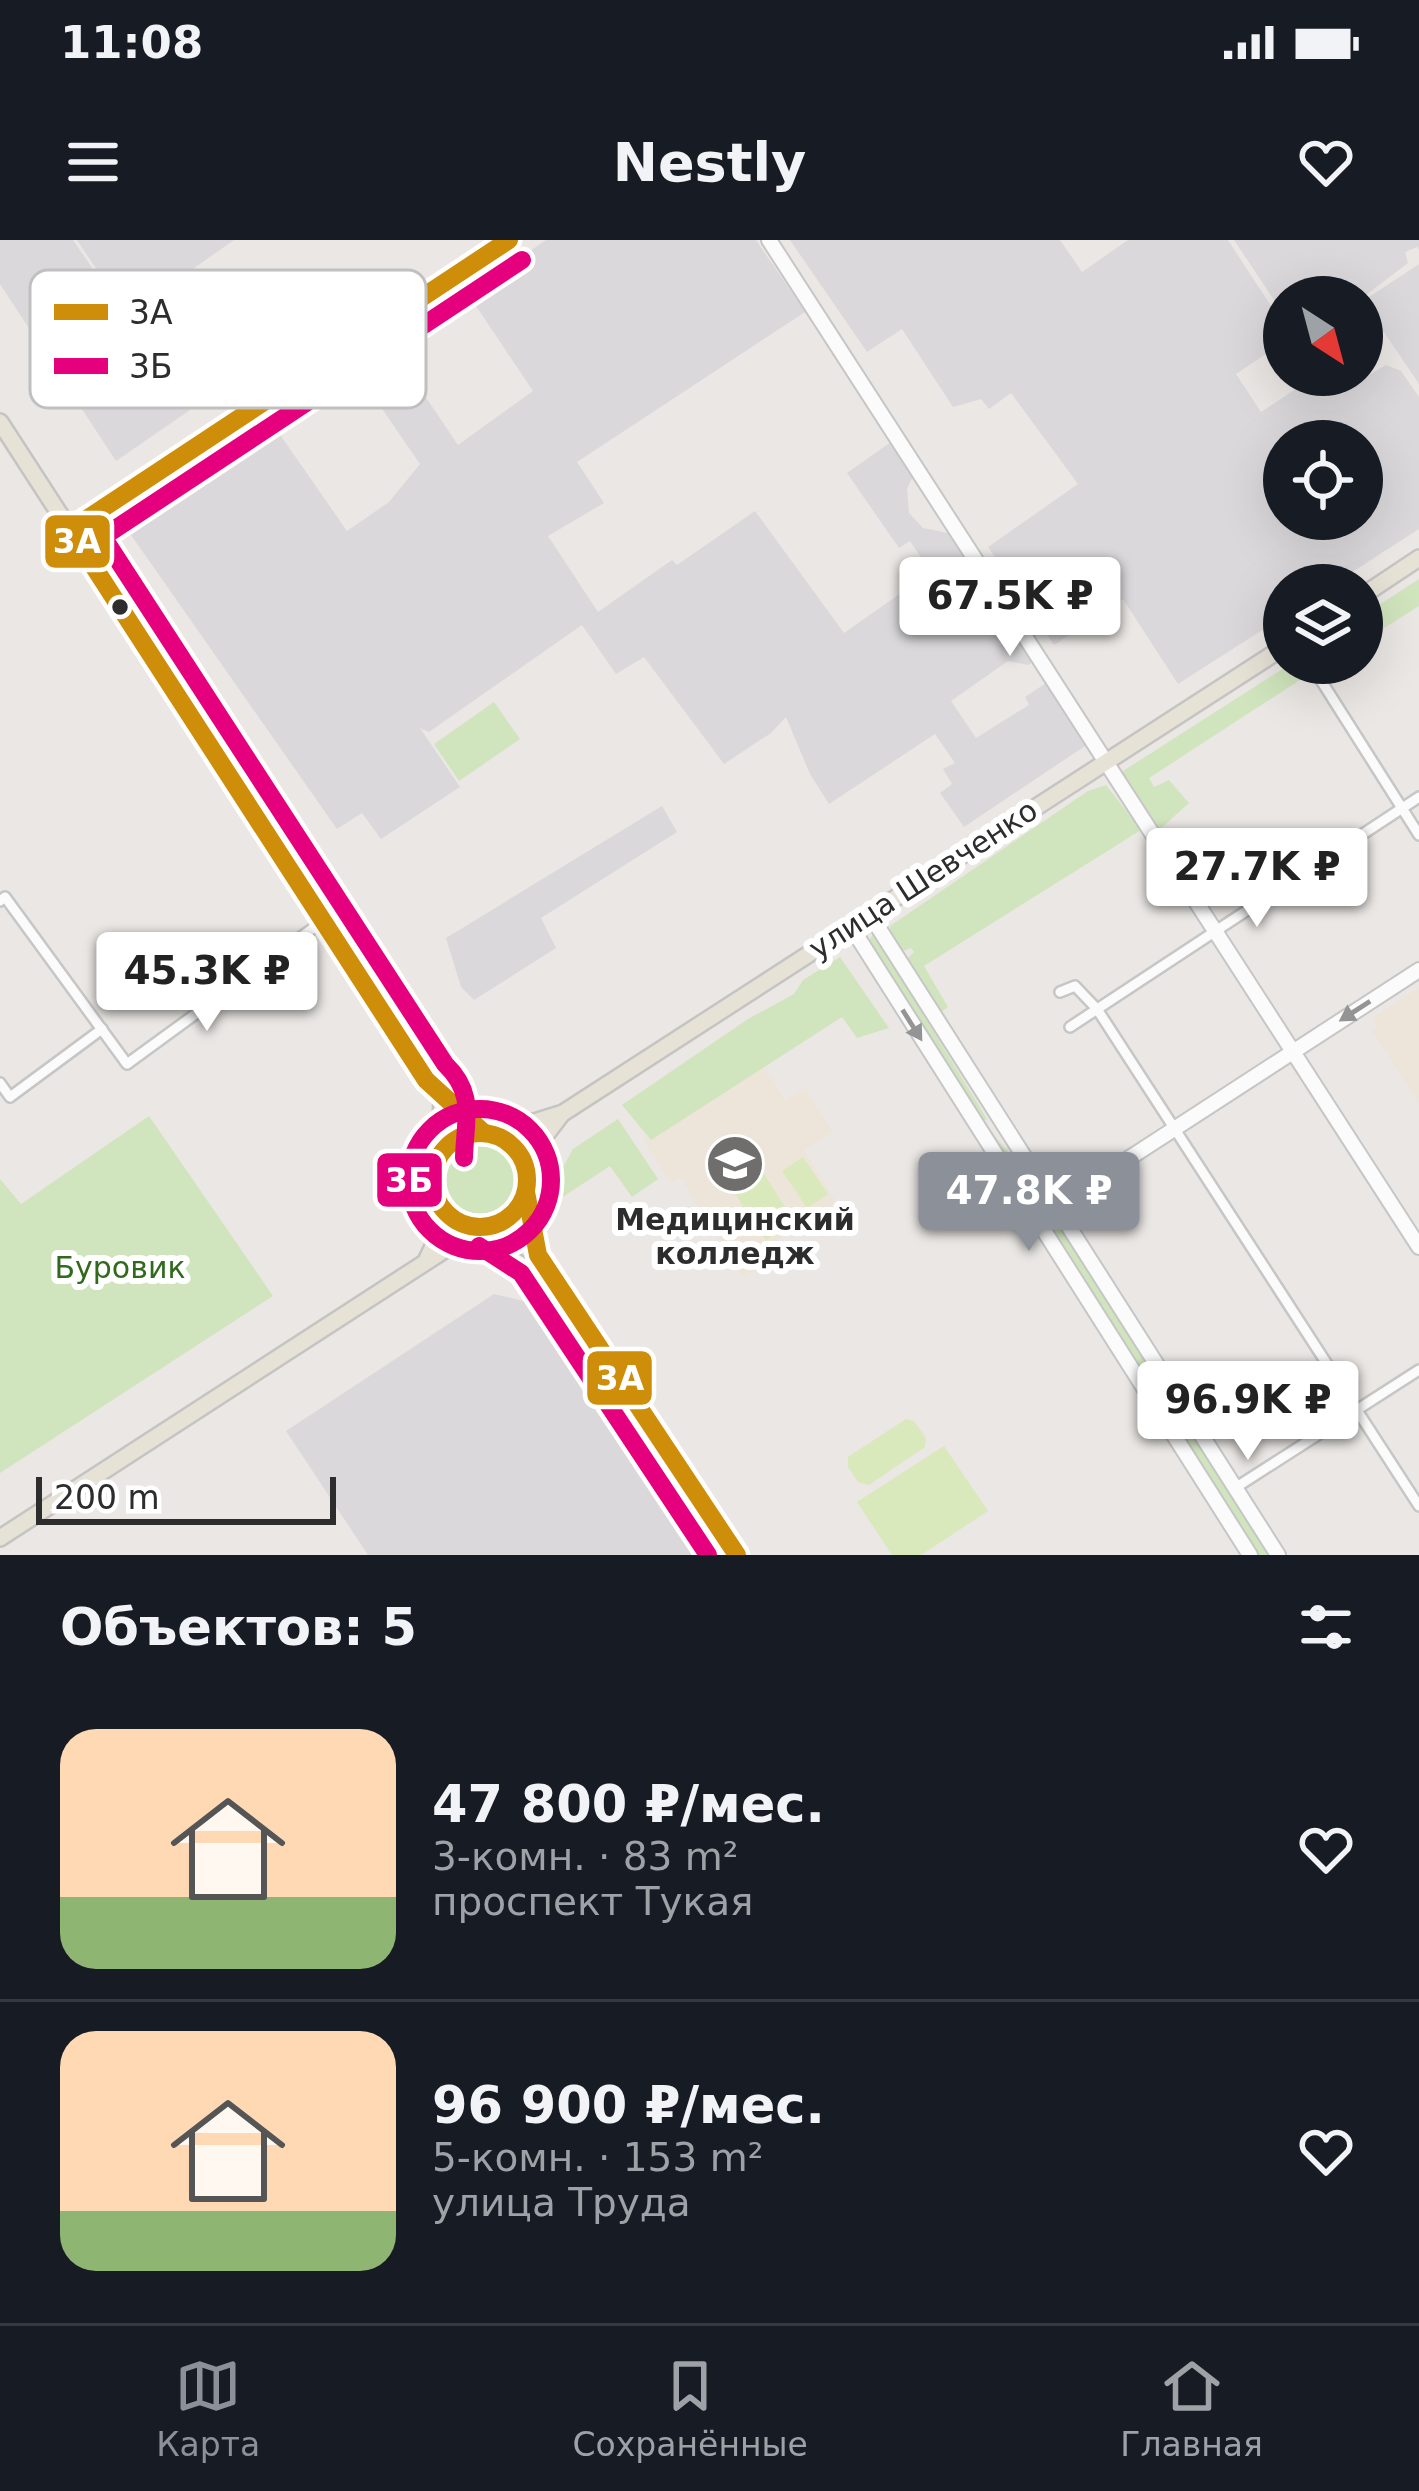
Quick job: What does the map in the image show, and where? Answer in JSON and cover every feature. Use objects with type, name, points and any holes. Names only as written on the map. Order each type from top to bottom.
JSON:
[{"type":"main road","points":[[0,422],[426,1080],[488,1134],[515,1148],[527,1172]]},
{"type":"main road","points":[[1383,582],[1419,558]]},
{"type":"main road","name":"улица Шевченко","points":[[563,1113],[1263,660]]},
{"type":"main road","points":[[427,1260],[439,1234],[434,1178],[440,1157],[442,1095]]},
{"type":"main road","points":[[440,1157],[458,1138],[563,1113]]},
{"type":"main road","points":[[563,1113],[538,1145],[527,1172],[526,1192],[538,1255],[737,1555]]},
{"type":"main road","points":[[0,1538],[427,1260],[514,1214],[526,1192]]},
{"type":"main road","points":[[437,1199],[459,1222],[486,1227],[538,1255]]},
{"type":"street","points":[[426,295],[509,240]]},
{"type":"street","points":[[770,240],[1419,1247]]},
{"type":"street","points":[[70,530],[255,408]]},
{"type":"street","points":[[1323,684],[1419,836]]},
{"type":"street","points":[[1070,1028],[1419,797]]},
{"type":"street","points":[[0,902],[5,897],[127,1064],[323,921]]},
{"type":"street","points":[[869,913],[1278,1555]]},
{"type":"street","points":[[850,926],[1250,1555]]},
{"type":"street","points":[[1054,1208],[1419,970]]},
{"type":"street","points":[[1060,992],[1081,988],[1097,1009],[1419,1506]]},
{"type":"street","points":[[0,1083],[10,1097],[102,1029]]},
{"type":"street","points":[[980,1131],[998,1119]]},
{"type":"street","points":[[1235,1488],[1419,1370]]},
{"type":"street","points":[[1159,1410],[1177,1398]]},
{"type":"shaded area","points":[[0,240],[73,240],[94,270],[30,270],[30,330],[0,284]]},
{"type":"shaded area","points":[[77,240],[234,240],[191,270],[97,270]]},
{"type":"shaded area","points":[[546,240],[756,240],[805,312],[577,462],[604,503],[548,536],[598,612],[672,560],[677,565],[755,511],[844,633],[931,572],[910,541],[899,548],[847,473],[891,442],[913,476],[907,489],[909,513],[923,528],[948,533],[1033,662],[1008,661],[951,701],[976,738],[1029,705],[1025,697],[1046,683],[1088,744],[964,827],[940,793],[952,784],[943,769],[955,763],[935,734],[829,804],[810,774],[786,717],[771,733],[724,764],[644,657],[616,674],[582,625],[429,732],[420,728],[460,787],[381,839],[362,813],[337,829],[117,515],[267,416],[347,531],[389,502],[420,464],[382,408],[426,408],[426,398],[458,445],[533,391],[468,294]]},
{"type":"shaded area","points":[[790,240],[1060,240],[1082,272],[1128,240],[1228,240],[1263,294],[1263,356],[1236,374],[1261,412],[1285,396],[1383,396],[1386,365],[1401,371],[1419,397],[1419,529],[1365,564],[1263,564],[1263,629],[1178,684],[1123,599],[1054,645],[988,547],[1078,484],[1011,393],[989,409],[981,399],[953,407],[902,329],[867,352]]},
{"type":"shaded area","points":[[1234,240],[1419,240],[1419,250],[1405,252],[1408,263],[1383,282],[1383,276],[1263,276],[1263,284]]},
{"type":"shaded area","points":[[1419,264],[1419,384],[1383,331],[1383,288]]},
{"type":"shaded area","points":[[81,408],[189,408],[190,410],[116,461]]},
{"type":"shaded area","points":[[662,806],[677,832],[541,918],[556,948],[474,1000],[461,987],[446,938]]},
{"type":"shaded area","points":[[1419,988],[1419,1104],[1372,1031],[1378,1027],[1372,1018]]},
{"type":"shaded area","name":"Медицинский колледж","points":[[763,1064],[785,1100],[805,1088],[833,1132],[804,1150],[843,1213],[818,1228],[811,1218],[764,1248],[771,1261],[743,1278],[680,1178],[670,1183],[643,1139]]},
{"type":"shaded area","points":[[494,1294],[528,1302],[698,1555],[368,1555],[286,1431]]},
{"type":"green space","points":[[1419,579],[1419,606],[1383,629],[1383,602]]},
{"type":"green space","points":[[1263,682],[1294,684],[1149,778],[1154,787],[1169,780],[1189,803],[1158,831],[1123,771]]},
{"type":"green space","points":[[494,702],[520,739],[459,781],[434,744]]},
{"type":"green space","points":[[1106,785],[1141,830],[924,966],[948,1007],[940,1013],[906,960],[914,952],[911,948],[901,952],[890,926],[1088,791]]},
{"type":"green space","points":[[873,934],[987,1119],[979,1123],[869,941]]},
{"type":"green space","points":[[840,957],[889,1028],[857,1038],[842,1017],[651,1140],[622,1105],[748,1019],[794,994],[803,980]]},
{"type":"green space","name":"Буровик","points":[[149,1116],[273,1296],[0,1473],[0,1179],[21,1204]]},
{"type":"green space","points":[[618,1119],[658,1179],[632,1197],[610,1166],[555,1202],[549,1193],[573,1149]]},
{"type":"green space","points":[[990,1130],[1040,1191],[1172,1397],[1164,1402],[986,1133]]},
{"type":"green space","points":[[482,1140],[511,1152],[523,1181],[511,1210],[482,1222],[453,1210],[441,1181],[453,1152]]},
{"type":"green space","points":[[803,1157],[828,1194],[807,1208],[782,1171]]},
{"type":"green space","points":[[761,1169],[794,1221],[766,1240],[732,1189]]},
{"type":"green space","points":[[1182,1413],[1272,1555],[1256,1555],[1173,1419]]},
{"type":"green space","points":[[906,1419],[914,1421],[926,1438],[925,1447],[869,1485],[858,1482],[848,1467],[848,1457]]},
{"type":"green space","points":[[944,1446],[988,1511],[921,1555],[892,1555],[857,1502]]},
{"type":"transit line","name":"3А","points":[[426,295],[509,240]]},
{"type":"transit line","name":"3Б","points":[[426,323],[522,260]]},
{"type":"transit line","name":"3А","points":[[255,408],[70,530],[426,1080],[484,1133]]},
{"type":"transit line","name":"3Б","points":[[298,408],[103,537],[455,1075],[465,1096],[464,1158]]},
{"type":"transit line","name":"3Б","points":[[480,1109],[507,1115],[530,1130],[545,1153],[551,1180],[545,1207],[530,1230],[507,1245],[480,1251],[453,1245],[430,1230],[415,1207],[409,1180],[415,1153],[430,1130],[453,1115],[480,1109]]},
{"type":"transit line","name":"3А","points":[[480,1133],[513,1147],[527,1180],[513,1213],[480,1227],[447,1213],[433,1180],[447,1147],[480,1133]]},
{"type":"transit line","name":"3А","points":[[526,1192],[538,1255],[737,1555]]},
{"type":"transit line","name":"3Б","points":[[479,1246],[521,1273],[708,1555]]},
{"type":"place","name":"Медицинский колледж","points":[[735,1164]]}]
